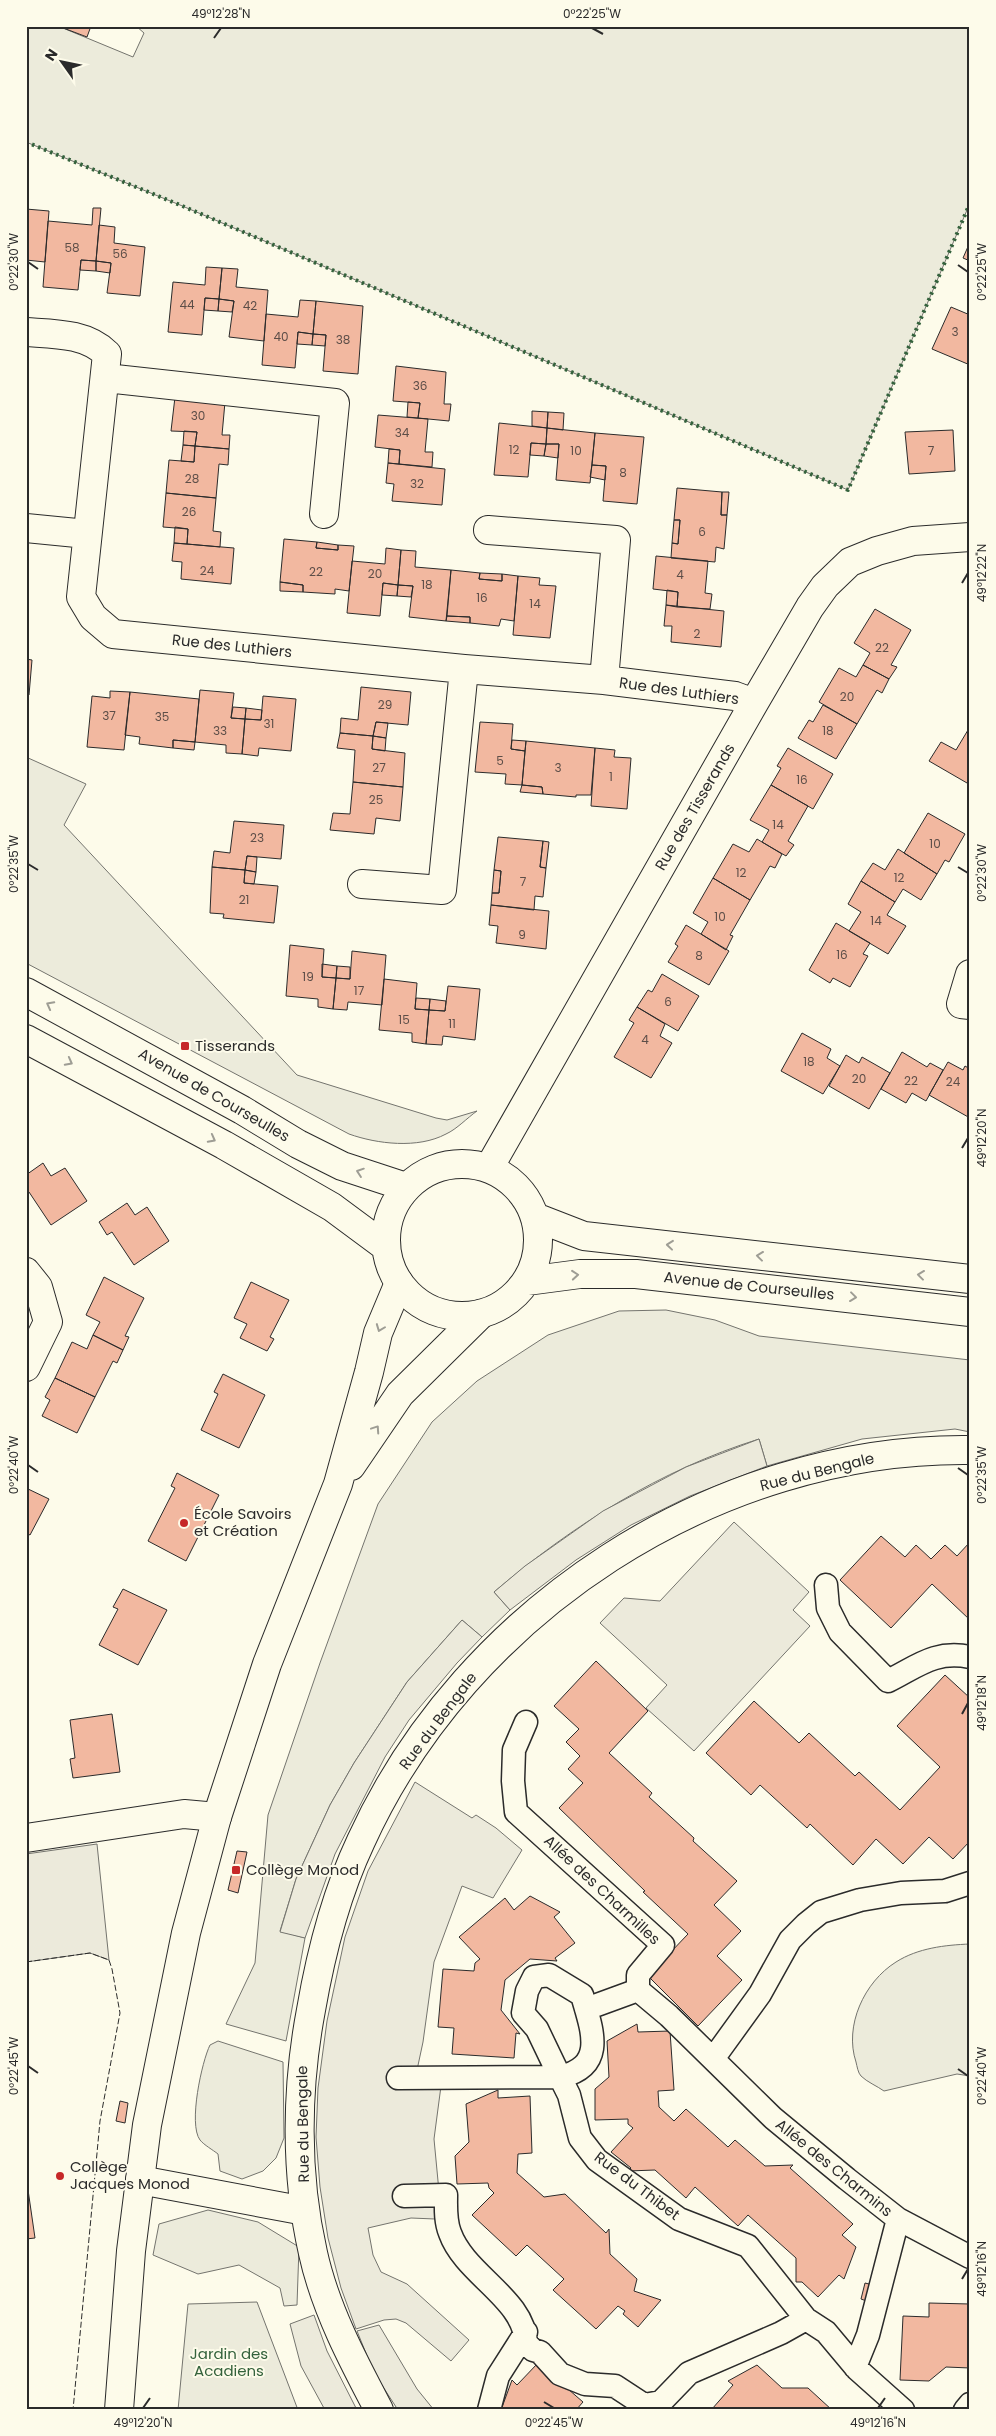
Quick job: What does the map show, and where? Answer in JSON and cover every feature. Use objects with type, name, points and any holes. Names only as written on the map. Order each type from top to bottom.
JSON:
[{"type":"street","name":"Rue des Luthiers","points":[[26,332],[61,335],[96,343],[107,354],[106,378],[81,597],[93,617],[113,634],[464,669],[604,680],[736,696],[754,703]]},
{"type":"street","points":[[106,378],[335,403],[324,514]]},
{"type":"street","points":[[26,528],[87,534]]},
{"type":"street","name":"Rue des Luthiers","points":[[488,530],[616,540],[604,680]]},
{"type":"street","name":"Rue des Tisserands","points":[[489,1168],[754,703],[810,607],[825,586],[850,562],[877,551],[913,542],[970,537]]},
{"type":"street","points":[[362,884],[442,890],[464,669]]},
{"type":"street","points":[[970,974],[961,1004],[970,1005]]},
{"type":"street","name":"Avenue de Courseulles","points":[[26,992],[242,1110],[298,1144],[342,1166],[406,1187]]},
{"type":"street","points":[[26,1039],[224,1145],[324,1202],[386,1247]]},
{"type":"street","points":[[464,1163],[489,1168],[504,1176],[517,1187],[535,1217],[538,1250],[527,1280],[515,1295],[499,1306],[481,1314],[462,1316],[444,1314],[416,1301],[398,1283],[390,1266],[386,1247],[386,1228],[392,1209],[406,1187],[427,1172],[451,1164],[464,1163]]},
{"type":"street","name":"Avenue de Courseulles","points":[[535,1217],[584,1236],[970,1279]]},
{"type":"street","points":[[26,1272],[38,1287],[48,1322],[26,1367]]},
{"type":"street","name":"Avenue de Courseulles","points":[[527,1280],[580,1274],[636,1274],[970,1312]]},
{"type":"street","points":[[119,2410],[131,2251],[147,2125],[182,1951],[217,1817],[267,1664],[338,1484],[378,1333],[398,1283]]},
{"type":"street","points":[[338,1484],[400,1394],[481,1314]]},
{"type":"street","name":"Rue du Bengale","points":[[379,2410],[360,2374],[329,2306],[314,2257],[304,2211],[300,2113],[302,2058],[318,1968],[343,1883],[380,1802],[417,1744],[461,1684],[490,1655],[558,1595],[600,1564],[684,1516],[731,1495],[804,1472],[902,1452],[970,1450]]},
{"type":"street","points":[[826,1585],[828,1608],[840,1632],[888,1681],[938,1656],[952,1654],[970,1657]]},
{"type":"street","name":"Allée des Charmilles","points":[[526,1722],[514,1750],[513,1780],[516,1812],[663,1945],[638,1975],[638,1990]]},
{"type":"street","points":[[26,1838],[184,1814],[217,1817]]},
{"type":"street","points":[[586,2009],[638,1990],[669,2016],[713,2060],[760,1994],[790,1940],[821,1912],[860,1900],[901,1893],[946,1892],[970,1883]]},
{"type":"street","name":"Rue du Thibet","points":[[398,2078],[560,2077],[576,2073],[591,2056],[593,2030],[582,1995],[550,1975],[534,1977],[527,1991],[523,2013],[537,2029],[560,2077],[569,2095],[580,2138],[597,2160],[679,2219],[748,2246],[806,2318],[826,2332],[856,2367],[903,2410]]},
{"type":"street","name":"Allée des Charmins","points":[[713,2060],[773,2118],[898,2219],[970,2256]]},
{"type":"street","points":[[140,2180],[304,2211]]},
{"type":"street","points":[[404,2196],[446,2194],[449,2232],[456,2246],[490,2286],[520,2317],[526,2332],[526,2343],[533,2350],[540,2352],[560,2374],[585,2384],[615,2386],[644,2405],[661,2402],[689,2373],[781,2333],[806,2318]]},
{"type":"street","points":[[856,2367],[868,2335],[898,2219]]},
{"type":"street","points":[[489,2410],[498,2376],[526,2332]]},
{"type":"street","points":[[965,2410],[970,2404]]},
{"type":"green space","points":[[26,26],[58,26],[133,57],[144,33],[136,26],[970,26],[970,203],[848,490],[180,205],[26,142]]},
{"type":"green space","points":[[26,757],[86,784],[64,825],[297,1075],[436,1118],[447,1120],[477,1111],[450,1132],[423,1142],[385,1142],[349,1134],[26,963]]},
{"type":"green space","points":[[666,1310],[715,1320],[759,1336],[970,1360],[970,1432],[955,1429],[862,1439],[767,1466],[759,1439],[722,1452],[652,1483],[586,1522],[524,1567],[494,1592],[510,1610],[482,1637],[462,1620],[407,1682],[354,1763],[330,1805],[296,1879],[280,1931],[305,1938],[286,2041],[226,2024],[255,1963],[268,1815],[320,1663],[378,1504],[432,1422],[477,1381],[548,1335],[619,1311]]},
{"type":"green space","points":[[970,1944],[970,2076],[957,2074],[884,2091],[863,2078],[857,2067],[853,2048],[853,2034],[860,2006],[866,1993],[875,1981],[896,1962],[913,1953],[941,1946]]},
{"type":"green space","points":[[218,2041],[283,2062],[284,2138],[276,2158],[263,2171],[242,2179],[220,2171],[218,2154],[200,2140],[195,2121],[203,2064],[210,2045]]},
{"type":"green space","points":[[208,2210],[258,2222],[299,2247],[297,2305],[284,2306],[280,2288],[239,2265],[198,2274],[153,2255],[159,2224]]},
{"type":"green space","name":"Jardin des Acadiens","points":[[257,2302],[298,2410],[178,2410],[188,2304]]},
{"type":"shaded area","points":[[759,1439],[767,1466],[690,1496],[631,1525],[576,1560],[510,1610],[494,1592],[525,1566],[603,1511],[686,1467]]},
{"type":"shaded area","points":[[734,1522],[809,1592],[793,1610],[810,1626],[694,1751],[646,1708],[667,1685],[600,1623],[624,1598],[660,1601]]},
{"type":"shaded area","points":[[462,1620],[482,1637],[457,1663],[409,1720],[385,1757],[335,1854],[305,1938],[280,1932],[296,1879],[330,1805],[354,1763],[407,1682]]},
{"type":"shaded area","points":[[415,1782],[472,1818],[476,1815],[496,1828],[522,1850],[493,1898],[462,1886],[434,1962],[423,2042],[414,2084],[441,2086],[434,2139],[442,2223],[435,2219],[411,2218],[368,2228],[373,2255],[381,2272],[407,2284],[469,2340],[451,2361],[406,2323],[396,2319],[384,2320],[356,2329],[341,2288],[328,2238],[320,2187],[316,2137],[318,2088],[327,2021],[345,1937],[368,1871]]},
{"type":"shaded area","points":[[97,1844],[109,1960],[90,1953],[26,1962],[26,1854]]},
{"type":"shaded area","points":[[314,2315],[327,2351],[357,2410],[325,2410],[301,2366],[290,2324]]},
{"type":"shaded area","points":[[379,2325],[417,2389],[434,2410],[398,2410],[374,2373],[357,2331]]},
{"type":"building","points":[[58,26],[91,26],[87,37]]},
{"type":"building","points":[[93,208],[101,208],[96,261],[81,260],[78,290],[43,287],[48,221],[92,225]]},
{"type":"building","points":[[26,209],[49,211],[45,262],[26,260]]},
{"type":"building","points":[[99,225],[115,227],[114,243],[145,247],[140,296],[107,293],[111,263],[96,261]]},
{"type":"building","points":[[970,242],[970,261],[963,258]]},
{"type":"building","points":[[81,260],[96,261],[96,271],[80,270]]},
{"type":"building","points":[[96,261],[111,263],[110,273],[96,271]]},
{"type":"building","points":[[206,267],[222,268],[219,299],[205,298],[202,335],[168,332],[173,282],[205,285]]},
{"type":"building","points":[[222,268],[238,269],[236,287],[268,290],[264,341],[229,337],[234,301],[219,299]]},
{"type":"building","points":[[205,298],[219,299],[218,311],[204,310]]},
{"type":"building","points":[[219,299],[234,301],[232,312],[218,311]]},
{"type":"building","points":[[300,300],[316,301],[313,334],[298,332],[295,368],[262,365],[266,314],[298,317]]},
{"type":"building","points":[[316,301],[363,306],[358,374],[323,371],[326,335],[313,334]]},
{"type":"building","points":[[951,307],[970,315],[970,365],[932,349]]},
{"type":"building","points":[[298,332],[313,334],[312,345],[297,344]]},
{"type":"building","points":[[313,334],[326,335],[325,346],[312,345]]},
{"type":"building","points":[[396,366],[446,372],[444,404],[451,404],[449,421],[418,418],[420,403],[393,401]]},
{"type":"building","points":[[175,397],[225,402],[222,435],[230,435],[229,449],[195,446],[197,432],[171,431]]},
{"type":"building","points":[[408,402],[420,403],[418,418],[407,417]]},
{"type":"building","points":[[532,411],[548,412],[547,428],[532,426]]},
{"type":"building","points":[[548,412],[564,413],[563,430],[547,428]]},
{"type":"building","points":[[378,415],[428,419],[425,452],[433,452],[432,467],[399,464],[400,450],[375,447]]},
{"type":"building","points":[[499,423],[547,428],[546,444],[531,443],[528,477],[494,475]]},
{"type":"building","points":[[547,428],[595,433],[590,483],[556,480],[559,444],[546,444]]},
{"type":"building","points":[[953,430],[955,471],[909,474],[905,432]]},
{"type":"building","points":[[184,431],[197,432],[195,446],[183,445]]},
{"type":"building","points":[[595,433],[644,437],[637,504],[603,501],[606,466],[592,465]]},
{"type":"building","points":[[531,443],[546,444],[544,456],[530,455]]},
{"type":"building","points":[[546,444],[559,444],[558,458],[544,456]]},
{"type":"building","points":[[183,445],[195,446],[194,462],[181,461]]},
{"type":"building","points":[[195,446],[229,449],[228,465],[219,464],[216,498],[166,493],[169,460],[194,462]]},
{"type":"building","points":[[389,449],[400,450],[399,464],[388,463]]},
{"type":"building","points":[[388,463],[445,469],[442,505],[392,501],[394,484],[386,483]]},
{"type":"building","points":[[592,465],[606,466],[605,480],[590,477]]},
{"type":"building","points":[[677,488],[722,492],[721,515],[727,515],[724,549],[716,547],[715,562],[671,558],[672,543],[678,544],[680,520],[674,520]]},
{"type":"building","points":[[722,492],[729,492],[727,515],[721,515]]},
{"type":"building","points":[[166,493],[216,498],[213,531],[221,532],[220,547],[187,544],[188,529],[163,527]]},
{"type":"building","points":[[674,520],[680,520],[678,544],[672,543]]},
{"type":"building","points":[[175,527],[188,529],[187,544],[174,543]]},
{"type":"building","points":[[284,539],[317,542],[316,548],[338,550],[338,545],[354,546],[349,591],[335,589],[335,594],[303,592],[303,585],[280,582]]},
{"type":"building","points":[[317,542],[338,545],[338,550],[316,548]]},
{"type":"building","points":[[174,543],[234,548],[231,584],[181,579],[182,562],[172,561]]},
{"type":"building","points":[[386,548],[401,550],[398,585],[383,583],[380,616],[347,613],[352,561],[385,564]]},
{"type":"building","points":[[401,550],[416,551],[415,567],[451,570],[446,621],[409,617],[413,586],[398,585]]},
{"type":"building","points":[[656,556],[708,561],[705,593],[712,594],[710,609],[677,607],[678,592],[653,589]]},
{"type":"building","points":[[451,570],[480,573],[479,579],[502,581],[502,574],[518,576],[514,621],[501,619],[499,626],[470,623],[470,617],[447,616]]},
{"type":"building","points":[[480,573],[502,574],[502,581],[479,579]]},
{"type":"building","points":[[518,576],[540,578],[539,585],[556,586],[550,638],[513,635]]},
{"type":"building","points":[[280,582],[303,585],[303,592],[280,591]]},
{"type":"building","points":[[383,583],[398,585],[397,596],[382,595]]},
{"type":"building","points":[[398,585],[413,586],[411,597],[397,596]]},
{"type":"building","points":[[667,590],[678,592],[677,607],[666,605]]},
{"type":"building","points":[[666,605],[724,611],[721,647],[671,642],[672,626],[664,626]]},
{"type":"building","points":[[875,609],[911,630],[891,665],[897,667],[889,679],[863,665],[870,653],[854,643]]},
{"type":"building","points":[[447,616],[470,617],[470,623],[446,621]]},
{"type":"building","points":[[26,659],[32,660],[29,695],[26,694]]},
{"type":"building","points":[[863,665],[889,679],[882,693],[877,690],[857,724],[819,702],[839,668],[856,677]]},
{"type":"building","points":[[361,687],[411,692],[408,725],[376,722],[373,736],[340,733],[341,718],[358,720]]},
{"type":"building","points":[[200,690],[234,693],[231,718],[245,719],[242,754],[226,753],[226,745],[195,742]]},
{"type":"building","points":[[110,691],[130,692],[124,750],[87,747],[92,696],[110,698]]},
{"type":"building","points":[[130,692],[199,699],[195,742],[173,740],[173,748],[139,744],[140,737],[125,735]]},
{"type":"building","points":[[263,696],[296,699],[291,751],[259,748],[258,756],[242,754],[245,719],[261,720]]},
{"type":"building","points":[[823,705],[857,724],[836,759],[798,738],[809,720],[813,722]]},
{"type":"building","points":[[233,707],[246,708],[245,719],[231,718]]},
{"type":"building","points":[[246,708],[262,710],[261,720],[245,719]]},
{"type":"building","points":[[376,722],[388,723],[386,738],[373,736]]},
{"type":"building","points":[[480,722],[513,724],[511,749],[525,751],[522,785],[505,784],[506,774],[475,772]]},
{"type":"building","points":[[968,730],[970,731],[970,779],[967,783],[929,761],[941,742],[956,750]]},
{"type":"building","points":[[340,733],[373,736],[372,749],[405,753],[403,787],[353,782],[355,750],[337,748]]},
{"type":"building","points":[[373,736],[386,738],[385,751],[372,749]]},
{"type":"building","points":[[173,740],[195,742],[194,750],[173,748]]},
{"type":"building","points":[[512,740],[526,741],[525,751],[511,749]]},
{"type":"building","points":[[526,741],[595,748],[591,795],[576,795],[576,797],[543,794],[542,787],[522,785]]},
{"type":"building","points":[[595,748],[615,750],[614,757],[631,758],[627,809],[591,806]]},
{"type":"building","points":[[788,748],[833,774],[813,809],[771,785],[781,768],[777,766]]},
{"type":"building","points":[[353,782],[403,787],[400,821],[376,818],[374,834],[330,830],[333,813],[350,814]]},
{"type":"building","points":[[522,785],[542,787],[543,794],[520,792]]},
{"type":"building","points":[[771,785],[808,806],[788,841],[794,845],[786,856],[762,842],[769,830],[750,820]]},
{"type":"building","points":[[928,813],[965,834],[949,862],[945,860],[937,874],[904,853]]},
{"type":"building","points":[[234,821],[284,825],[281,859],[247,856],[245,870],[212,867],[214,851],[230,853]]},
{"type":"building","points":[[498,837],[543,841],[540,867],[546,868],[543,897],[535,896],[534,910],[491,905],[492,893],[499,893],[501,871],[494,870]]},
{"type":"building","points":[[757,839],[782,854],[775,868],[770,866],[750,900],[713,878],[733,844],[749,852]]},
{"type":"building","points":[[543,841],[549,842],[546,868],[540,867]]},
{"type":"building","points":[[898,849],[937,874],[921,900],[903,889],[895,902],[861,881],[873,863],[885,870]]},
{"type":"building","points":[[247,856],[257,857],[256,872],[245,870]]},
{"type":"building","points":[[212,867],[245,870],[244,883],[278,886],[274,923],[223,918],[224,914],[210,913]]},
{"type":"building","points":[[245,870],[256,872],[254,884],[244,883]]},
{"type":"building","points":[[494,870],[501,871],[499,893],[492,893]]},
{"type":"building","points":[[713,878],[750,900],[730,935],[733,936],[726,950],[701,934],[708,922],[693,913]]},
{"type":"building","points":[[861,881],[895,902],[887,915],[906,926],[888,954],[849,931],[861,912],[848,904]]},
{"type":"building","points":[[491,905],[549,911],[546,949],[496,943],[498,926],[489,925]]},
{"type":"building","points":[[836,923],[870,943],[863,954],[868,956],[850,987],[833,978],[830,983],[809,970]]},
{"type":"building","points":[[686,925],[729,951],[709,985],[668,962],[678,946],[675,944]]},
{"type":"building","points":[[290,945],[324,949],[322,977],[336,978],[333,1009],[318,1007],[318,999],[286,996]]},
{"type":"building","points":[[352,951],[386,955],[382,1005],[348,1002],[347,1010],[333,1009],[336,978],[350,979]]},
{"type":"building","points":[[322,964],[337,966],[336,978],[322,977]]},
{"type":"building","points":[[337,966],[350,967],[350,979],[336,978]]},
{"type":"building","points":[[662,974],[699,996],[678,1031],[637,1007],[648,990],[652,992]]},
{"type":"building","points":[[384,979],[417,983],[415,1009],[429,1010],[426,1044],[412,1042],[412,1033],[379,1030]]},
{"type":"building","points":[[448,986],[480,989],[475,1040],[443,1036],[442,1045],[426,1044],[429,1010],[445,1011]]},
{"type":"building","points":[[416,998],[430,999],[429,1010],[415,1009]]},
{"type":"building","points":[[430,999],[446,1001],[445,1011],[429,1010]]},
{"type":"building","points":[[637,1007],[665,1024],[660,1036],[672,1043],[651,1078],[614,1057],[634,1023],[629,1020]]},
{"type":"building","points":[[802,1033],[831,1049],[827,1058],[840,1066],[823,1094],[781,1071]]},
{"type":"building","points":[[902,1052],[927,1067],[930,1063],[943,1070],[926,1101],[912,1093],[906,1103],[881,1089]]},
{"type":"building","points":[[846,1055],[859,1063],[862,1057],[890,1073],[869,1109],[829,1086]]},
{"type":"building","points":[[948,1062],[963,1070],[965,1066],[970,1069],[970,1118],[929,1095]]},
{"type":"building","points":[[43,1163],[51,1176],[65,1168],[87,1201],[51,1225],[29,1192],[26,1194],[26,1175]]},
{"type":"building","points":[[127,1203],[135,1215],[147,1207],[169,1241],[134,1265],[112,1232],[107,1235],[99,1222]]},
{"type":"building","points":[[104,1277],[144,1298],[125,1336],[129,1337],[123,1350],[93,1335],[100,1322],[86,1315]]},
{"type":"building","points":[[251,1282],[289,1300],[270,1337],[274,1339],[267,1351],[240,1338],[247,1324],[234,1318]]},
{"type":"building","points":[[93,1335],[123,1350],[117,1363],[113,1361],[95,1397],[55,1378],[72,1342],[87,1349]]},
{"type":"building","points":[[223,1374],[265,1395],[239,1448],[201,1430],[218,1394],[214,1392]]},
{"type":"building","points":[[55,1378],[95,1397],[77,1433],[42,1416],[50,1400],[45,1397]]},
{"type":"building","points":[[177,1473],[219,1495],[186,1561],[148,1541],[175,1488],[171,1486]]},
{"type":"building","points":[[26,1488],[49,1499],[30,1535],[26,1533]]},
{"type":"building","points":[[881,1536],[905,1557],[916,1545],[931,1559],[945,1545],[957,1556],[970,1542],[970,1620],[932,1584],[891,1628],[840,1580]]},
{"type":"building","points":[[123,1589],[167,1610],[138,1665],[99,1645],[118,1609],[113,1607]]},
{"type":"building","points":[[596,1661],[648,1711],[609,1753],[652,1793],[649,1797],[694,1838],[693,1841],[737,1881],[714,1905],[741,1931],[717,1956],[742,1980],[698,2026],[648,1976],[688,1934],[559,1808],[583,1783],[568,1769],[580,1756],[566,1742],[579,1729],[554,1706]]},
{"type":"building","points":[[945,1675],[970,1698],[970,1738],[967,1741],[970,1743],[970,1841],[953,1859],[929,1837],[903,1864],[876,1839],[853,1865],[810,1824],[807,1828],[760,1785],[751,1795],[706,1753],[754,1701],[799,1743],[809,1733],[855,1776],[859,1772],[900,1810],[940,1767],[897,1726]]},
{"type":"building","points":[[112,1714],[120,1772],[73,1778],[70,1759],[75,1758],[70,1720]]},
{"type":"building","points":[[237,1851],[247,1852],[238,1893],[228,1890]]},
{"type":"building","points":[[530,1896],[560,1912],[554,1917],[575,1943],[555,1958],[557,1961],[530,1959],[505,1980],[501,2010],[520,2034],[516,2033],[514,2058],[452,2054],[454,2028],[438,2027],[443,1969],[474,1971],[475,1963],[480,1959],[459,1937],[505,1898],[514,1910]]},
{"type":"building","points":[[637,2024],[638,2032],[670,2031],[674,2090],[658,2091],[659,2107],[674,2121],[686,2109],[728,2147],[735,2140],[765,2166],[793,2165],[790,2168],[853,2224],[842,2235],[856,2247],[844,2279],[839,2275],[818,2297],[802,2282],[796,2282],[796,2258],[748,2215],[738,2226],[695,2187],[686,2198],[655,2170],[628,2171],[631,2168],[611,2152],[633,2128],[628,2124],[628,2119],[595,2120],[595,2089],[609,2077],[607,2041]]},
{"type":"building","points":[[498,2090],[498,2098],[530,2096],[532,2153],[518,2154],[517,2173],[544,2197],[565,2194],[606,2233],[609,2229],[610,2254],[637,2279],[634,2291],[661,2300],[638,2327],[623,2314],[625,2311],[618,2306],[596,2329],[553,2290],[564,2279],[527,2245],[516,2256],[472,2215],[494,2193],[489,2188],[488,2183],[457,2184],[455,2156],[469,2142],[466,2104]]},
{"type":"building","points":[[120,2101],[128,2103],[125,2123],[116,2121]]},
{"type":"building","points":[[26,2176],[35,2238],[26,2239]]},
{"type":"building","points":[[865,2283],[873,2285],[869,2302],[861,2299]]},
{"type":"building","points":[[929,2303],[970,2304],[970,2368],[946,2367],[929,2381],[900,2380],[903,2316],[929,2317]]},
{"type":"building","points":[[538,2363],[583,2402],[576,2410],[501,2410],[512,2380],[517,2385]]},
{"type":"building","points":[[757,2365],[782,2388],[808,2388],[832,2410],[712,2409],[733,2385],[728,2381]]},
{"type":"hedge","points":[[26,142],[180,205],[848,490],[970,203]]},
{"type":"fence","points":[[26,1962],[90,1953],[109,1960],[120,2013],[100,2121],[73,2410]]},
{"type":"place","name":"Tisserands","points":[[185,1046]]},
{"type":"place","name":"École Savoirs et Création","points":[[184,1523]]},
{"type":"place","name":"Collège Monod","points":[[236,1870]]},
{"type":"place","name":"Collège Jacques Monod","points":[[60,2176]]}]
